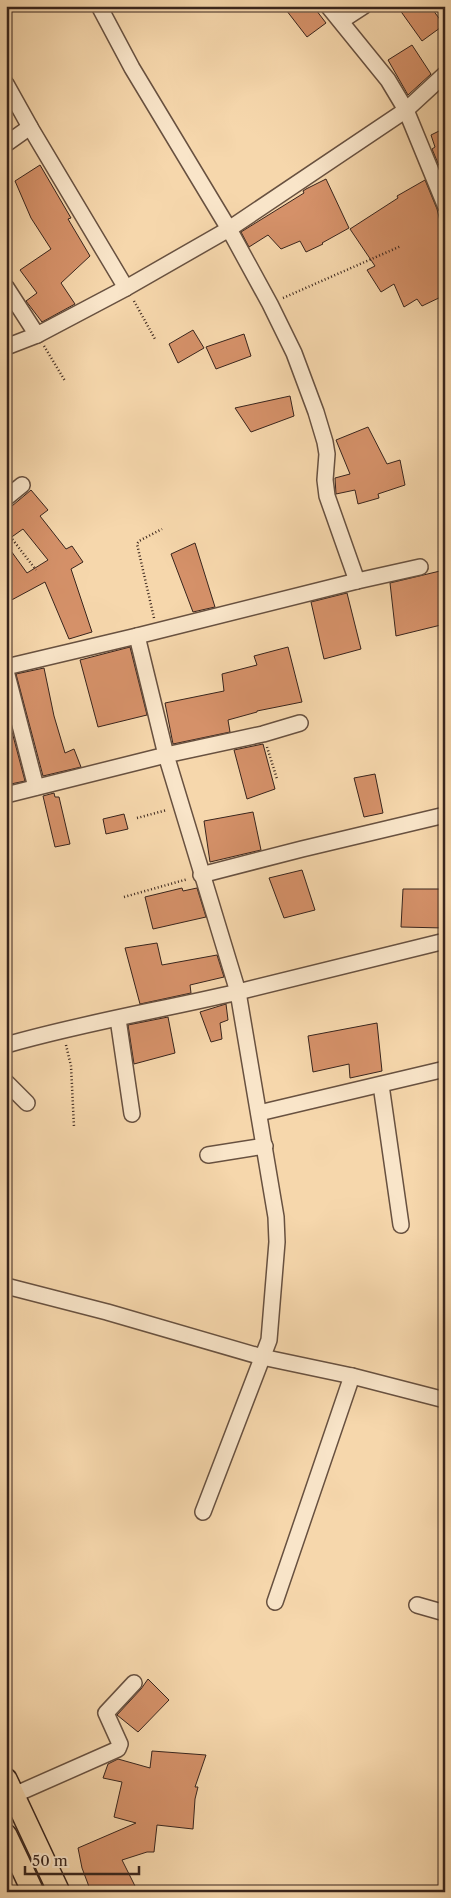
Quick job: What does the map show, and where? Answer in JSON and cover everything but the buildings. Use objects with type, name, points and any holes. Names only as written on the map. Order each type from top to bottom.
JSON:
[{"type":"highway","points":[[10,1787],[59,1892]]},
{"type":"highway","points":[[6,1834],[33,1892]]},
{"type":"street","points":[[99,6],[132,68],[229,229],[294,353],[316,412],[327,454],[325,480],[327,496],[357,581]]},
{"type":"street","points":[[328,6],[388,80],[406,110],[445,206]]},
{"type":"street","points":[[341,22],[364,6]]},
{"type":"street","points":[[6,347],[37,335],[126,288],[229,229],[406,110],[445,74]]},
{"type":"street","points":[[6,84],[30,128],[126,288]]},
{"type":"street","points":[[6,144],[30,128]]},
{"type":"street","points":[[6,286],[37,335]]},
{"type":"street","points":[[6,498],[22,485]]},
{"type":"street","points":[[6,667],[420,567]]},
{"type":"street","points":[[137,636],[166,755],[238,992],[276,1217],[277,1242],[271,1333],[267,1348],[203,1512]]},
{"type":"street","points":[[6,671],[36,787]]},
{"type":"street","points":[[6,795],[166,755],[263,734],[300,723]]},
{"type":"street","points":[[202,875],[445,815]]},
{"type":"street","points":[[6,1045],[63,1029],[118,1019],[238,992],[445,941]]},
{"type":"street","points":[[118,1019],[132,1114]]},
{"type":"street","points":[[259,1113],[445,1069]]},
{"type":"street","points":[[6,1082],[26,1102]]},
{"type":"street","points":[[381,1085],[401,1225]]},
{"type":"street","points":[[208,1155],[264,1146]]},
{"type":"street","points":[[6,1286],[107,1312],[262,1357],[352,1376],[445,1400]]},
{"type":"street","points":[[276,1602],[352,1376]]},
{"type":"street","points":[[417,1605],[445,1612]]},
{"type":"street","points":[[10,1787],[118,1748],[120,1744],[106,1713],[134,1683]]},
{"type":"path","points":[[270,304],[401,246]]},
{"type":"path","points":[[126,288],[155,339]]},
{"type":"path","points":[[37,335],[66,381]]},
{"type":"path","points":[[157,632],[137,544],[139,541],[162,529]]},
{"type":"path","points":[[6,532],[36,570]]},
{"type":"path","points":[[263,734],[277,779]]},
{"type":"path","points":[[137,818],[181,806]]},
{"type":"path","points":[[124,897],[202,875]]},
{"type":"path","points":[[63,1029],[71,1066],[74,1127]]}]
